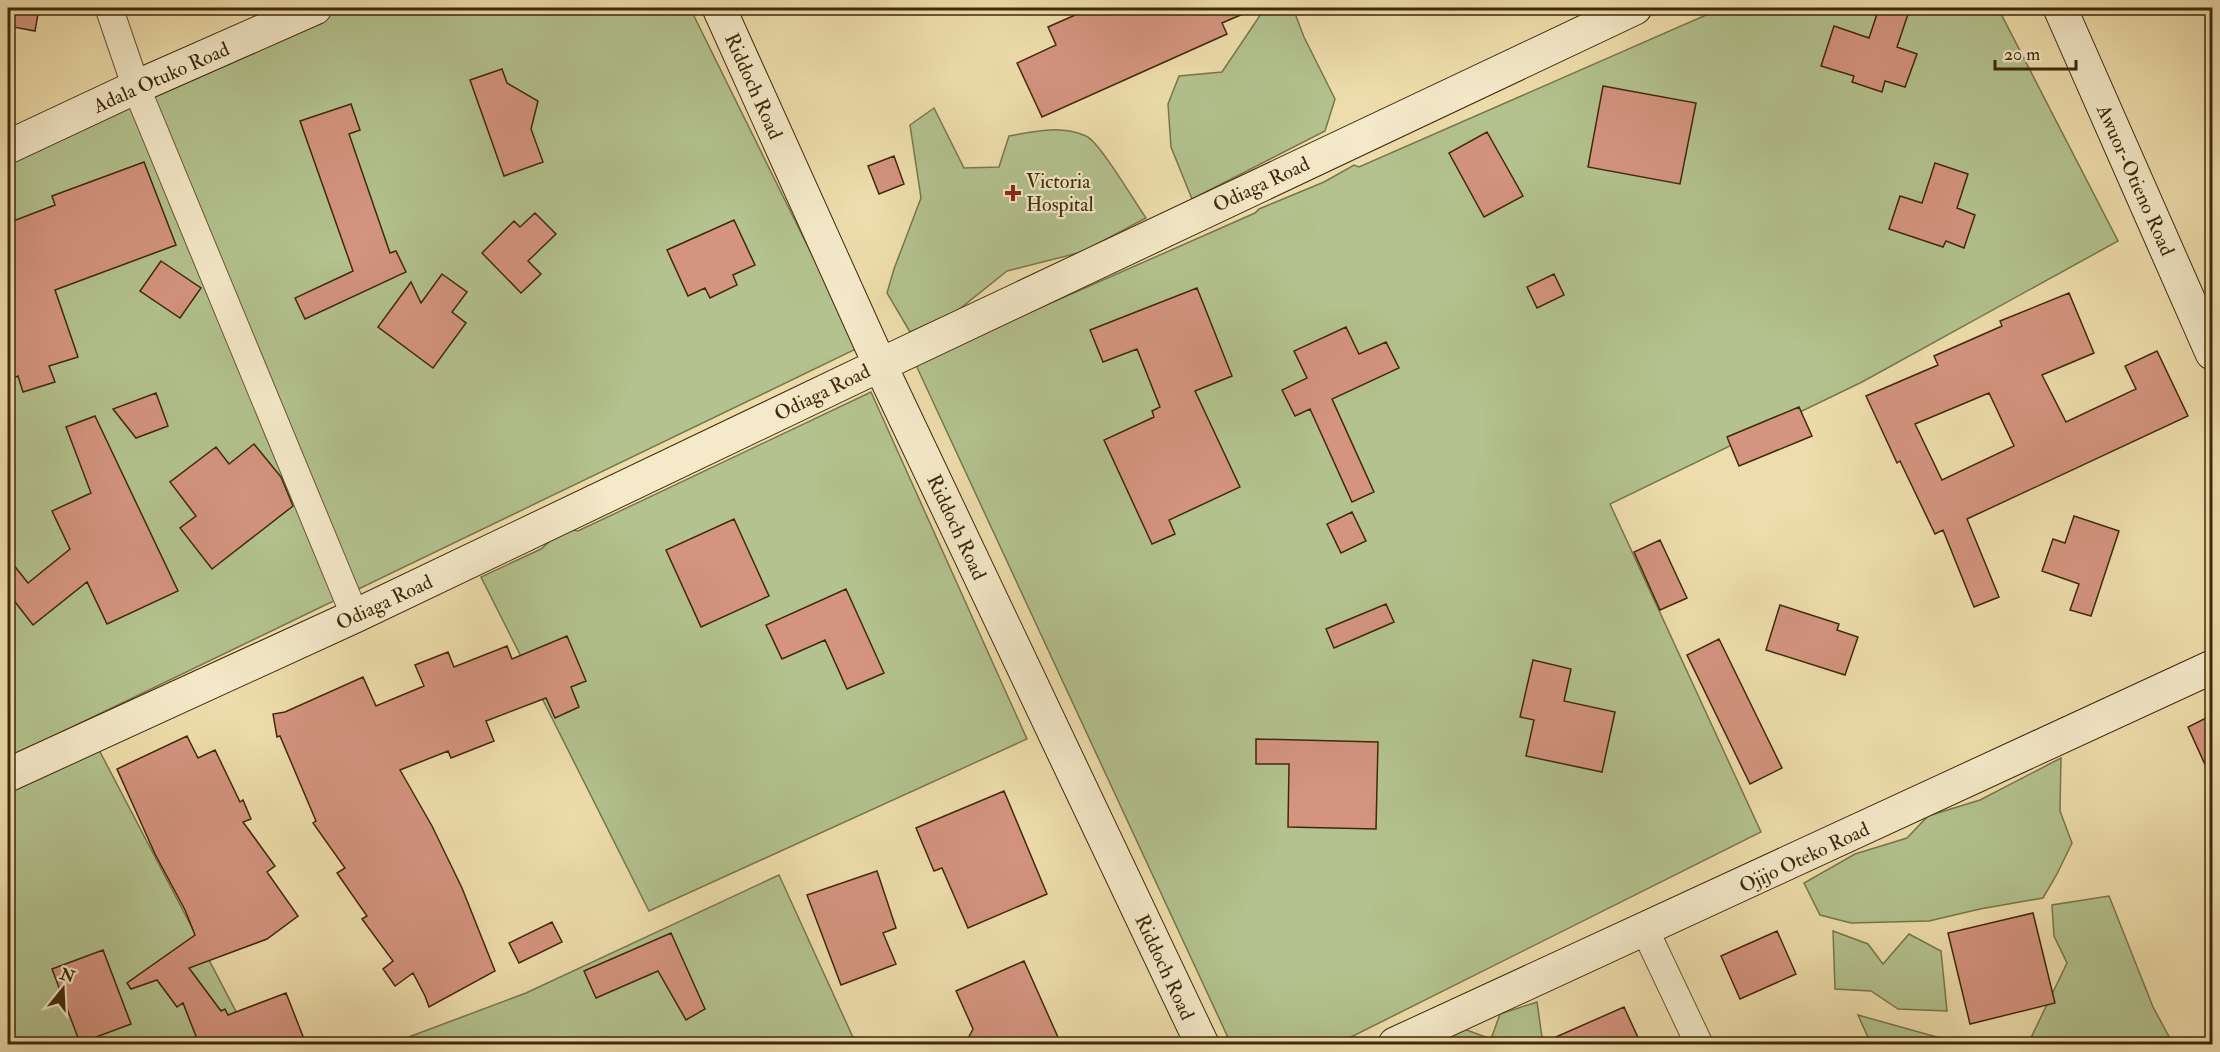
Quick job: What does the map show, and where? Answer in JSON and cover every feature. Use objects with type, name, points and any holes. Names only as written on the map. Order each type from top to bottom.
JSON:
[{"type":"street","points":[[109,8],[136,87],[355,616]]},
{"type":"street","name":"Adala Otuko Road","points":[[8,147],[136,87],[315,8]]},
{"type":"street","name":"Riddoch Road","points":[[718,8],[880,365],[1202,1044]]},
{"type":"street","name":"Odiaga Road","points":[[8,775],[355,616],[1635,8]]},
{"type":"street","name":"Awuor-Otieno Road","points":[[2060,8],[2209,338]]},
{"type":"street","name":"Ojijo Oteko Road","points":[[1395,1044],[2212,667]]},
{"type":"street","points":[[1645,930],[1699,1044]]},
{"type":"green space","points":[[334,8],[690,8],[858,348],[8,758],[8,149]]},
{"type":"green space","points":[[1265,8],[1293,8],[1304,37],[1335,99],[1325,131],[1192,199],[1171,147],[1168,104],[1179,76],[1222,72]]},
{"type":"green space","points":[[1722,8],[1998,8],[2118,241],[1862,382],[1610,504],[1761,832],[1337,1044],[1231,1044],[915,363],[1324,182],[1354,165],[1359,167]]},
{"type":"green space","points":[[934,108],[964,168],[999,167],[1009,136],[1058,130],[1086,136],[1108,160],[1146,218],[1082,252],[1007,271],[957,311],[910,332],[887,293],[921,198],[910,125]]},
{"type":"green space","points":[[871,392],[1027,739],[649,911],[481,577],[541,549],[565,528],[578,531]]},
{"type":"green space","points":[[99,750],[253,1044],[8,1044],[8,792]]},
{"type":"green space","points":[[2061,758],[2060,811],[2072,843],[2043,898],[1929,921],[1851,923],[1820,915],[1804,883],[1855,854],[1907,838],[1928,816],[1980,800]]},
{"type":"green space","points":[[779,875],[856,1044],[390,1044],[526,993]]},
{"type":"green space","points":[[2109,896],[2153,1007],[2173,1044],[2028,1044],[2067,963],[2054,936],[2052,905]]},
{"type":"green space","points":[[1833,931],[1868,944],[1883,964],[1909,934],[1941,951],[1947,1011],[1898,1009],[1871,991],[1835,989]]},
{"type":"green space","points":[[1537,1002],[1543,1044],[1428,1044],[1464,1029],[1491,1039],[1500,1014]]},
{"type":"green space","points":[[1858,1015],[1951,1041],[1977,1044],[1871,1044]]},
{"type":"building","points":[[8,8],[39,8],[35,31],[8,26]]},
{"type":"building","points":[[1091,8],[1257,8],[1222,23],[1227,34],[1042,117],[1017,63],[1056,45],[1048,27]]},
{"type":"building","points":[[1879,8],[1910,8],[1897,47],[1917,54],[1905,87],[1885,81],[1882,92],[1852,82],[1854,76],[1821,66],[1834,26],[1869,38]]},
{"type":"building","points":[[502,69],[507,83],[538,101],[531,129],[543,162],[504,176],[470,80]]},
{"type":"building","points":[[1603,86],[1696,103],[1680,184],[1588,167]]},
{"type":"building","points":[[351,104],[360,130],[349,134],[390,253],[396,251],[406,272],[305,319],[295,298],[353,271],[300,121]]},
{"type":"building","points":[[1487,132],[1523,196],[1484,217],[1449,153]]},
{"type":"building","points":[[894,156],[904,184],[879,194],[868,166]]},
{"type":"building","points":[[144,162],[176,245],[55,290],[78,357],[49,366],[55,382],[23,392],[18,376],[14,378],[8,357],[8,223],[55,205],[52,196]]},
{"type":"building","points":[[1935,163],[1968,174],[1957,208],[1975,215],[1964,248],[1946,241],[1943,247],[1889,229],[1900,196],[1922,203]]},
{"type":"building","points":[[535,213],[556,234],[528,261],[541,274],[521,293],[482,253],[514,221],[520,227]]},
{"type":"building","points":[[734,220],[755,265],[733,275],[737,285],[710,298],[705,288],[688,296],[667,250]]},
{"type":"building","points":[[161,261],[201,288],[180,318],[140,291]]},
{"type":"building","points":[[442,274],[467,292],[452,312],[466,323],[433,368],[378,327],[411,282],[421,303]]},
{"type":"building","points":[[1554,274],[1564,295],[1537,308],[1527,287]]},
{"type":"building","points":[[1197,288],[1232,376],[1195,391],[1240,487],[1169,520],[1175,534],[1152,544],[1104,440],[1154,417],[1152,411],[1160,407],[1137,349],[1103,362],[1090,330]]},
{"type":"building","points":[[2069,293],[2094,353],[2042,375],[2066,422],[2136,389],[2125,366],[2157,351],[2188,416],[1967,519],[1999,597],[1974,607],[1943,530],[1935,534],[1900,461],[1897,463],[1866,396],[1938,365],[1934,356],[2002,326],[2000,321]],"holes":[[[1989,393],[2014,446],[1942,480],[1915,424]]]},
{"type":"building","points":[[1346,327],[1359,354],[1386,342],[1399,368],[1332,399],[1374,492],[1352,502],[1310,409],[1295,416],[1282,390],[1307,378],[1294,351]]},
{"type":"building","points":[[156,393],[168,426],[136,438],[113,409]]},
{"type":"building","points":[[1799,407],[1812,436],[1739,466],[1727,437]]},
{"type":"building","points":[[95,416],[178,591],[107,624],[87,582],[33,625],[8,593],[8,558],[28,583],[70,549],[52,511],[91,493],[66,427]]},
{"type":"building","points":[[254,444],[281,477],[293,506],[212,569],[180,528],[196,516],[170,482],[216,447],[229,464]]},
{"type":"building","points":[[1352,512],[1366,541],[1341,553],[1327,524]]},
{"type":"building","points":[[2074,516],[2119,531],[2091,616],[2070,610],[2079,584],[2042,571],[2053,539],[2065,543]]},
{"type":"building","points":[[734,519],[769,596],[701,627],[666,550]]},
{"type":"building","points":[[1660,540],[1687,598],[1660,610],[1634,552]]},
{"type":"building","points":[[846,589],[884,673],[847,689],[825,640],[782,659],[766,625]]},
{"type":"building","points":[[1386,604],[1394,622],[1334,648],[1326,629]]},
{"type":"building","points":[[1780,605],[1839,624],[1837,630],[1858,637],[1845,675],[1766,650]]},
{"type":"building","points":[[567,636],[586,681],[571,687],[579,707],[555,718],[546,698],[486,721],[494,741],[451,758],[448,751],[400,770],[432,826],[462,888],[495,971],[429,1007],[413,973],[395,986],[383,969],[393,961],[362,919],[367,916],[337,873],[345,868],[313,823],[316,821],[280,736],[277,737],[273,714],[285,712],[363,677],[376,706],[424,686],[415,665],[448,652],[454,667],[507,646],[512,659]]},
{"type":"building","points":[[1719,639],[1782,768],[1750,784],[1687,655]]},
{"type":"building","points":[[1533,660],[1571,669],[1564,701],[1615,712],[1602,772],[1526,756],[1534,720],[1520,717]]},
{"type":"building","points":[[2212,715],[2212,780],[2188,727]]},
{"type":"building","points":[[187,736],[198,758],[215,750],[240,802],[243,800],[251,819],[243,822],[275,866],[267,872],[298,916],[267,939],[189,968],[221,1011],[225,1009],[228,1015],[286,993],[306,1044],[199,1044],[183,1003],[177,1007],[157,980],[131,989],[127,983],[195,935],[117,769]]},
{"type":"building","points":[[1256,739],[1378,742],[1376,829],[1288,827],[1289,764],[1256,764]]},
{"type":"building","points":[[1004,791],[1047,894],[968,928],[942,868],[934,871],[916,828]]},
{"type":"building","points":[[877,871],[896,928],[883,933],[896,964],[841,985],[807,895]]},
{"type":"building","points":[[2033,913],[2055,1003],[1970,1024],[1948,933]]},
{"type":"building","points":[[552,922],[562,942],[519,963],[509,943]]},
{"type":"building","points":[[1777,931],[1796,974],[1740,999],[1721,956]]},
{"type":"building","points":[[671,933],[705,1009],[686,1020],[658,971],[596,998],[584,971]]},
{"type":"building","points":[[103,950],[131,1024],[80,1043],[52,969]]},
{"type":"building","points":[[1024,961],[1061,1044],[965,1044],[973,1029],[956,991]]},
{"type":"building","points":[[1624,1007],[1641,1044],[1540,1044]]},
{"type":"place","name":"Victoria Hospital","points":[[1013,193]]}]
